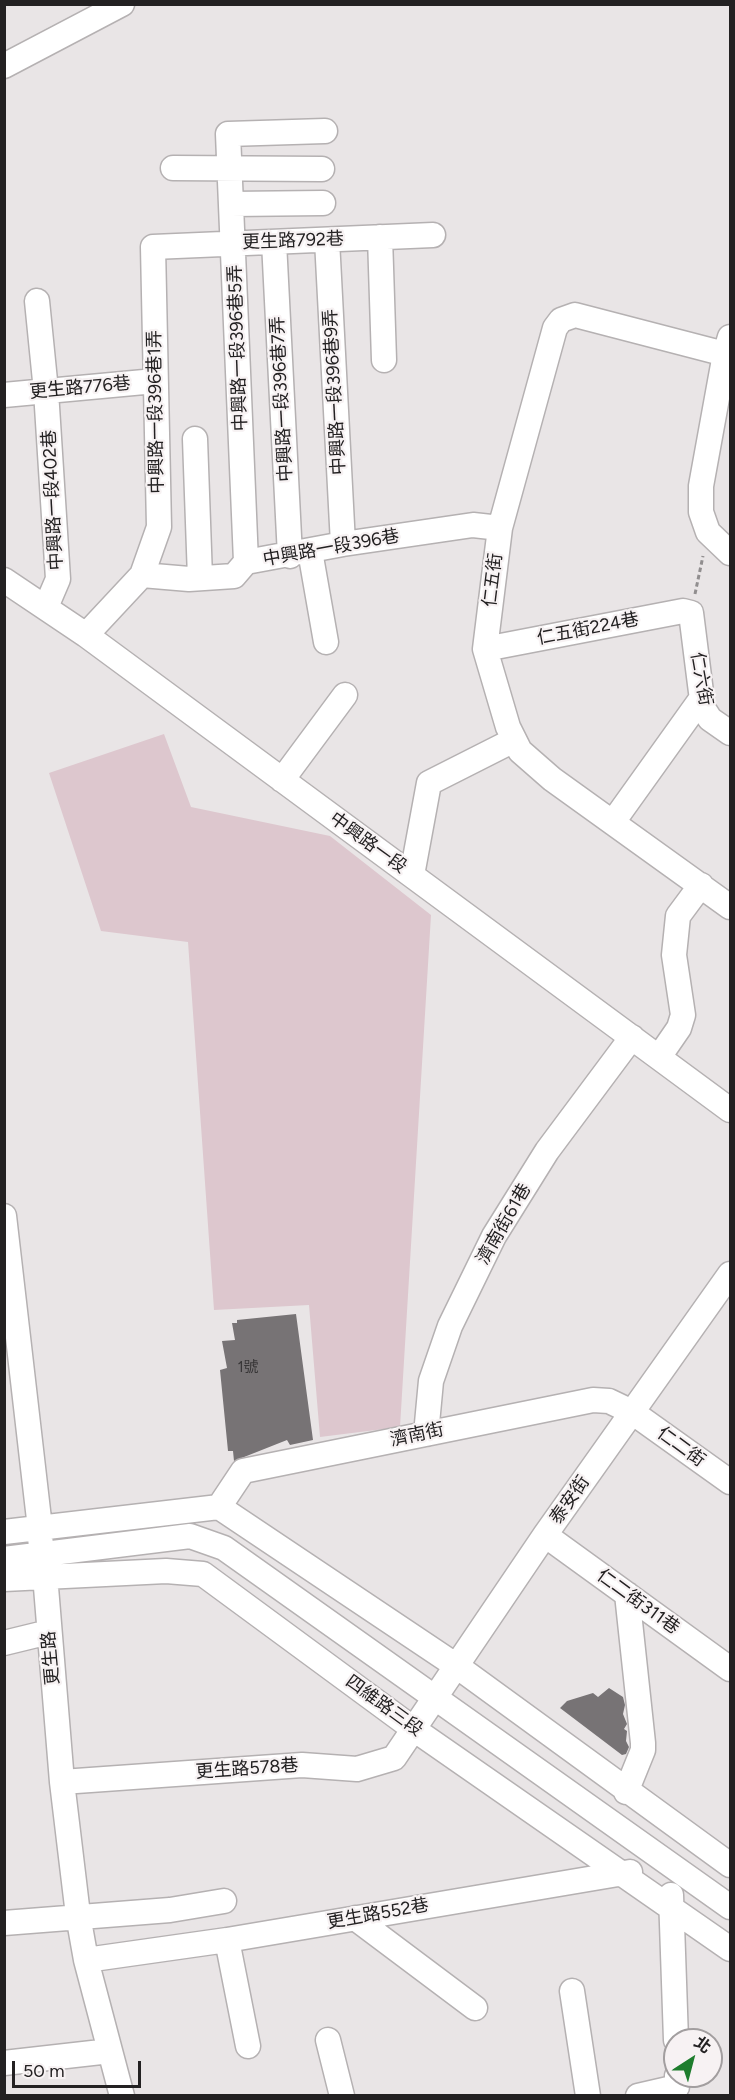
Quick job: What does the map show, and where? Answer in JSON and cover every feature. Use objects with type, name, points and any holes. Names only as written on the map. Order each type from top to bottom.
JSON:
[{"type":"street","points":[[4,66],[122,4]]},
{"type":"street","name":"中興路一段396巷5弄","points":[[246,562],[228,134],[326,131]]},
{"type":"street","points":[[173,168],[322,169]]},
{"type":"street","points":[[231,204],[322,202]]},
{"type":"street","name":"更生路792巷","points":[[153,247],[433,235]]},
{"type":"street","points":[[380,237],[384,360]]},
{"type":"street","name":"中興路一段396巷9弄","points":[[327,240],[343,544]]},
{"type":"street","name":"中興路一段396巷7弄","points":[[274,242],[300,553],[326,642]]},
{"type":"street","name":"中興路一段396巷1弄","points":[[142,575],[159,527],[153,247]]},
{"type":"street","name":"中興路一段402巷","points":[[37,301],[46,391],[58,579],[46,607]]},
{"type":"street","name":"仁五街","points":[[728,345],[575,315],[561,320],[555,328],[500,528],[485,649],[508,727],[520,751],[544,772],[730,907]]},
{"type":"street","points":[[728,345],[701,486],[701,512],[708,532],[730,553]]},
{"type":"street","name":"更生路776巷","points":[[4,395],[155,381]]},
{"type":"street","points":[[195,439],[200,579]]},
{"type":"street","name":"中興路一段396巷","points":[[142,575],[200,579],[234,576],[246,562],[343,544],[473,525],[500,528]]},
{"type":"street","points":[[86,635],[142,575]]},
{"type":"street","name":"中興路一段","points":[[4,580],[86,635],[730,1110]]},
{"type":"street","name":"仁五街224巷","points":[[485,649],[682,611],[691,613]]},
{"type":"street","name":"仁六街","points":[[691,613],[701,699],[710,719],[730,733]]},
{"type":"street","points":[[282,780],[345,695]]},
{"type":"street","points":[[613,822],[701,699]]},
{"type":"street","points":[[412,875],[429,783],[514,740]]},
{"type":"street","points":[[659,1057],[679,1028],[683,1015],[674,955],[678,916],[701,885]]},
{"type":"street","name":"濟南街61巷","points":[[426,1434],[431,1381],[450,1326],[494,1236],[547,1151],[632,1037]]},
{"type":"street","name":"更生路","points":[[5,1222],[40,1528],[62,1782],[78,1915],[86,1960],[122,2096]]},
{"type":"street","name":"泰安街","points":[[415,1730],[545,1535],[632,1412],[723,1300],[730,1274]]},
{"type":"street","name":"濟南街","points":[[219,1507],[243,1471],[593,1400],[609,1401],[632,1412]]},
{"type":"street","name":"仁二街","points":[[632,1412],[730,1482]]},
{"type":"street","points":[[4,1533],[219,1507],[458,1667],[626,1792],[727,1855]]},
{"type":"street","name":"仁二街311巷","points":[[545,1535],[730,1669]]},
{"type":"street","name":"四維路三段","points":[[4,1580],[43,1566],[190,1536],[224,1548],[730,1908]]},
{"type":"street","name":"四維路三段","points":[[4,1559],[43,1566],[166,1570],[203,1574],[415,1730],[730,1949]]},
{"type":"street","points":[[626,1792],[644,1743],[627,1594]]},
{"type":"street","points":[[4,1643],[49,1632]]},
{"type":"street","name":"更生路578巷","points":[[62,1782],[302,1764],[357,1769],[394,1758],[415,1730]]},
{"type":"street","points":[[670,1865],[676,2028]]},
{"type":"street","name":"更生路552巷","points":[[86,1960],[227,1940],[670,1865]]},
{"type":"street","points":[[4,1923],[78,1915],[170,1910],[224,1901]]},
{"type":"street","points":[[170,1910],[178,1947]]},
{"type":"street","points":[[355,1918],[476,2008]]},
{"type":"street","points":[[227,1940],[248,2046]]},
{"type":"street","points":[[572,1991],[588,2096]]},
{"type":"street","points":[[328,2040],[342,2096]]},
{"type":"street","points":[[4,2063],[110,2051]]},
{"type":"street","points":[[638,2096],[663,2086]]},
{"type":"path","points":[[691,613],[708,532]]},
{"type":"shaded area","points":[[164,734],[191,807],[330,836],[431,915],[400,1427],[320,1437],[309,1305],[214,1310],[188,942],[101,931],[49,773]]},
{"type":"building","points":[[296,1314],[313,1440],[290,1445],[287,1440],[234,1461],[233,1451],[228,1451],[220,1370],[227,1368],[222,1341],[235,1340],[232,1323],[237,1323],[237,1320]]},
{"type":"building","points":[[609,1688],[623,1697],[625,1705],[623,1714],[627,1724],[624,1729],[627,1731],[626,1741],[629,1747],[626,1754],[622,1755],[560,1708],[567,1701],[593,1693],[598,1697]]}]
